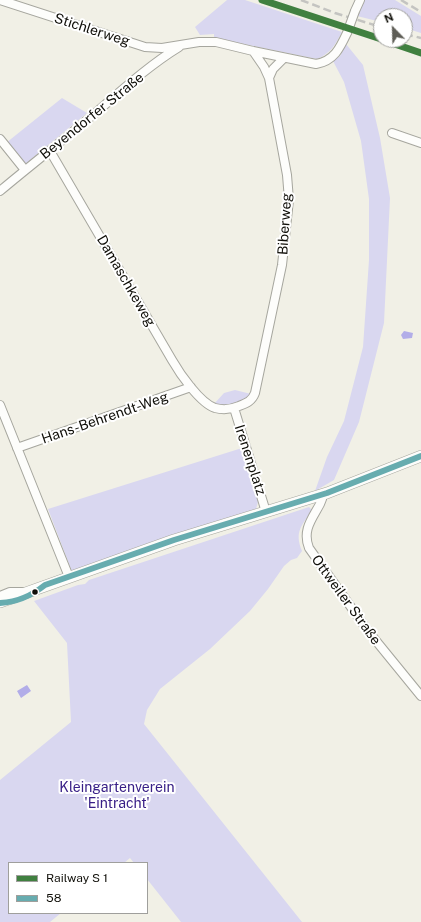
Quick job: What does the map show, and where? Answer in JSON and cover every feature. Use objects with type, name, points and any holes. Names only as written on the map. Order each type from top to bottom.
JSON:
[{"type":"main road","points":[[0,602],[174,540],[321,495],[421,456]]},
{"type":"street","name":"Stichlerweg","points":[[0,0],[140,46],[162,48],[199,42],[216,42],[312,63],[325,62],[332,58],[338,51],[360,0]]},
{"type":"street","name":"Beyendorfer Straße","points":[[0,191],[165,56],[185,44]]},
{"type":"street","name":"Biberweg","points":[[253,51],[264,67],[268,78],[287,175],[289,200],[282,266],[261,370]]},
{"type":"street","points":[[268,78],[273,69],[284,58]]},
{"type":"street","points":[[392,133],[421,143]]},
{"type":"street","points":[[0,139],[25,170]]},
{"type":"street","name":"Damaschkeweg","points":[[50,151],[172,360],[191,387],[210,405]]},
{"type":"street","name":"Irenenplatz","points":[[210,405],[222,409],[234,408],[247,403],[253,397],[261,370]]},
{"type":"street","name":"Hans-Behrendt-Weg","points":[[18,448],[191,387]]},
{"type":"street","points":[[0,405],[69,577]]},
{"type":"street","name":"Irenenplatz","points":[[234,408],[266,512]]},
{"type":"street","name":"Ottweiler Straße","points":[[321,495],[322,499],[320,504],[306,532],[306,540],[309,548],[368,631],[421,696]]},
{"type":"street","points":[[0,602],[12,603],[30,596],[45,586]]},
{"type":"street","points":[[0,596],[10,592],[31,591]]},
{"type":"green space","points":[[227,0],[245,0],[342,32],[332,48],[326,54],[317,59],[214,38],[214,34],[200,35],[195,27]]},
{"type":"green space","points":[[364,0],[395,0],[408,8],[373,8],[373,20],[357,16]]},
{"type":"green space","points":[[413,11],[421,16],[421,33],[413,30]]},
{"type":"green space","points":[[346,44],[363,65],[380,138],[390,198],[384,323],[359,422],[334,480],[315,491],[327,457],[344,421],[363,347],[369,260],[369,199],[361,141],[344,82],[333,61],[340,56]]},
{"type":"green space","points":[[62,98],[87,113],[24,165],[6,143]]},
{"type":"green space","points":[[235,390],[251,394],[244,400],[234,404],[214,404],[224,393]]},
{"type":"green space","points":[[242,448],[258,497],[256,509],[72,572],[48,509]]},
{"type":"green space","name":"Kleingartenverein 'Eintracht'","points":[[309,507],[312,510],[300,529],[299,538],[302,551],[297,558],[291,560],[284,566],[250,611],[210,649],[160,689],[147,710],[144,724],[302,922],[181,922],[148,880],[148,862],[133,862],[130,858],[125,862],[8,862],[8,914],[60,914],[50,922],[0,922],[0,780],[71,722],[67,643],[34,601],[78,585],[85,584],[89,580]]},
{"type":"shaded area","points":[[404,331],[413,333],[412,338],[403,339],[401,335]]},
{"type":"shaded area","points":[[27,685],[31,691],[21,698],[17,691]]},
{"type":"railway","points":[[301,0],[335,13],[373,25]]},
{"type":"railway","points":[[401,0],[421,12]]},
{"type":"railway","points":[[413,36],[421,38]]},
{"type":"transit line","points":[[262,0],[373,36]]},
{"type":"transit line","points":[[406,48],[421,53]]},
{"type":"transit line","name":"58","points":[[0,603],[18,600],[35,592],[45,585],[174,540],[327,493],[421,456]]}]
